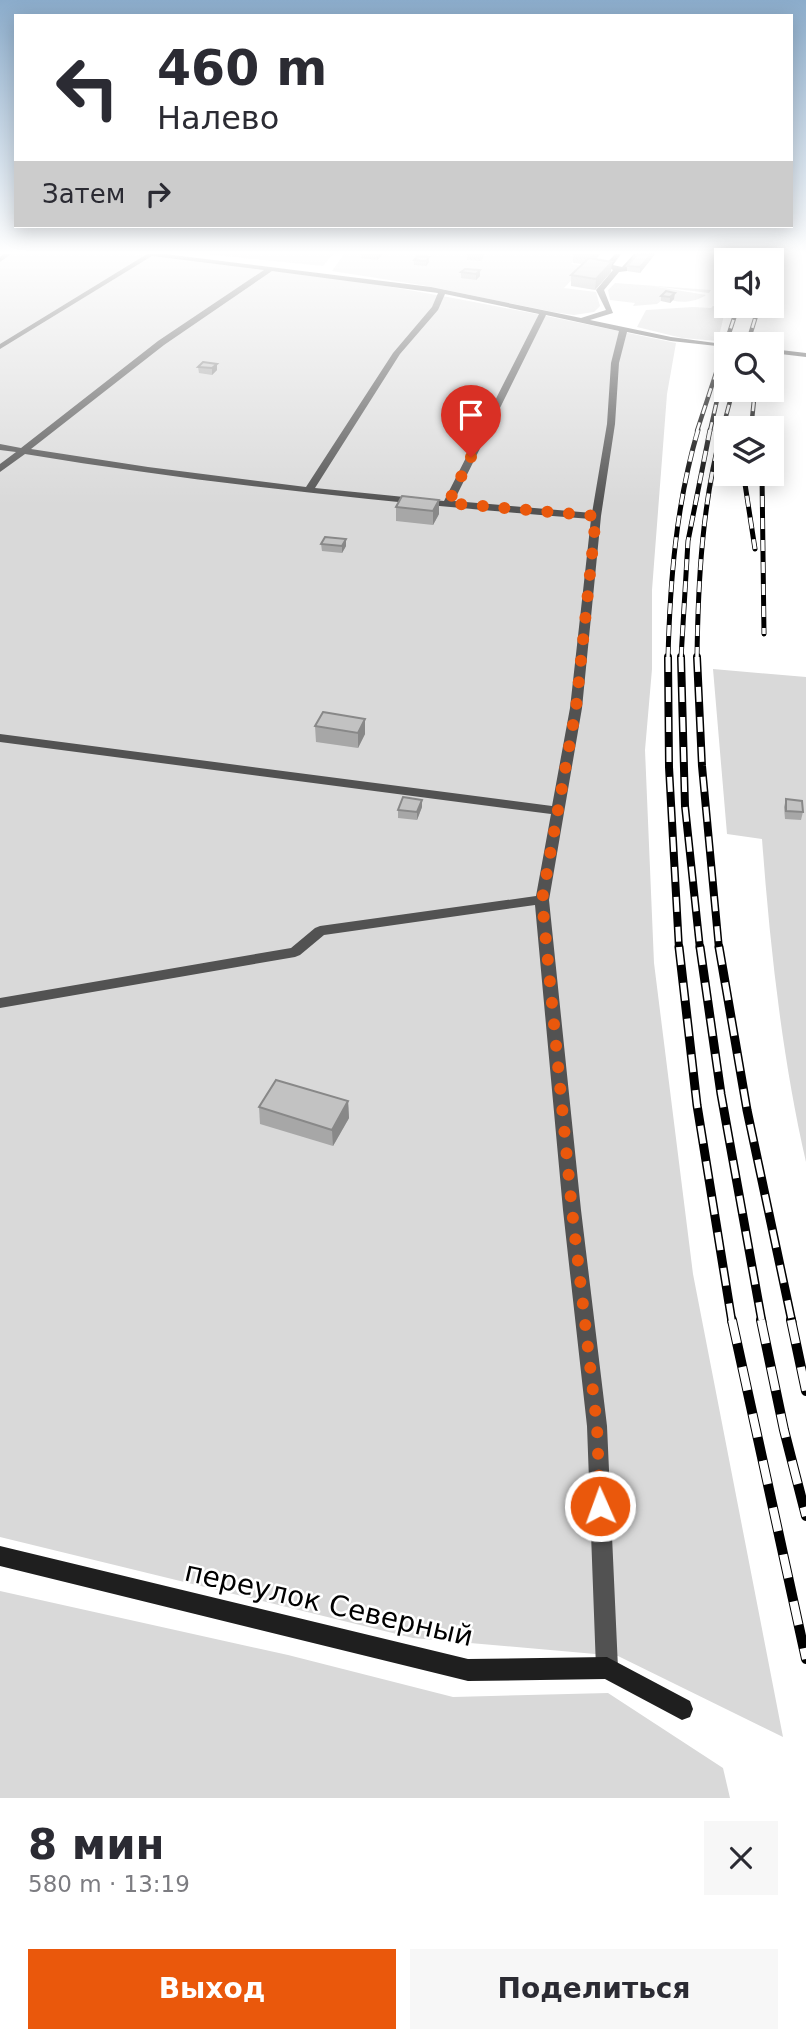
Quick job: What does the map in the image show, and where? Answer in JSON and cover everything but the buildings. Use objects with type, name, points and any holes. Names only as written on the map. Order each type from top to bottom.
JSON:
[{"type":"street","points":[[0,469],[169,338]]},
{"type":"street","points":[[310,488],[397,353],[410,338]]},
{"type":"street","points":[[448,503],[530,338]]},
{"type":"street","points":[[607,1668],[597,1426],[572,1210],[542,900],[576,708],[596,516],[611,424],[615,363],[621,338]]},
{"type":"street","points":[[666,338],[714,344]]},
{"type":"street","points":[[784,352],[806,355]]},
{"type":"street","points":[[0,447],[166,472],[448,503],[596,516]]},
{"type":"street","points":[[0,737],[171,758],[383,790],[558,811]]},
{"type":"street","points":[[0,1003],[295,952],[320,931],[542,900]]},
{"type":"street","name":"переулок Северный","points":[[0,1556],[468,1670],[607,1668],[682,1709]]},
{"type":"shaded area","points":[[0,338],[651,338],[676,343],[667,394],[652,590],[652,669],[645,750],[654,963],[693,1274],[783,1737],[618,1656],[413,1638],[0,1537]]},
{"type":"shaded area","points":[[682,338],[682,338],[714,338],[714,341]]},
{"type":"shaded area","points":[[713,669],[806,677],[806,1162],[778,1002],[762,839],[727,834]]},
{"type":"shaded area","points":[[0,1591],[288,1655],[453,1697],[608,1693],[723,1768],[730,1798],[0,1798]]},
{"type":"railway","points":[[697,431],[728,338]]},
{"type":"railway","points":[[710,431],[717,402]]},
{"type":"railway","points":[[726,416],[730,402]]},
{"type":"railway","points":[[752,416],[754,402]]},
{"type":"railway","points":[[668,658],[675,543],[684,486],[698,430]]},
{"type":"railway","points":[[681,658],[688,541],[710,430]]},
{"type":"railway","points":[[697,657],[702,543],[714,464]]},
{"type":"railway","points":[[745,486],[755,549]]},
{"type":"railway","points":[[762,486],[764,634]]},
{"type":"railway","points":[[697,657],[702,766],[719,949]]},
{"type":"railway","points":[[668,658],[669,767],[679,949]]},
{"type":"railway","points":[[681,658],[685,806],[700,949]]},
{"type":"railway","points":[[679,947],[697,1105],[732,1322]]},
{"type":"railway","points":[[700,947],[721,1094],[762,1322]]},
{"type":"railway","points":[[719,947],[747,1110],[792,1322]]},
{"type":"railway","points":[[732,1320],[806,1659]]},
{"type":"railway","points":[[761,1320],[784,1430],[806,1516]]},
{"type":"railway","points":[[791,1320],[806,1391]]},
{"type":"route","points":[[471,457],[448,503],[596,516],[576,708],[542,900],[572,1210],[597,1426],[600,1506]]}]
